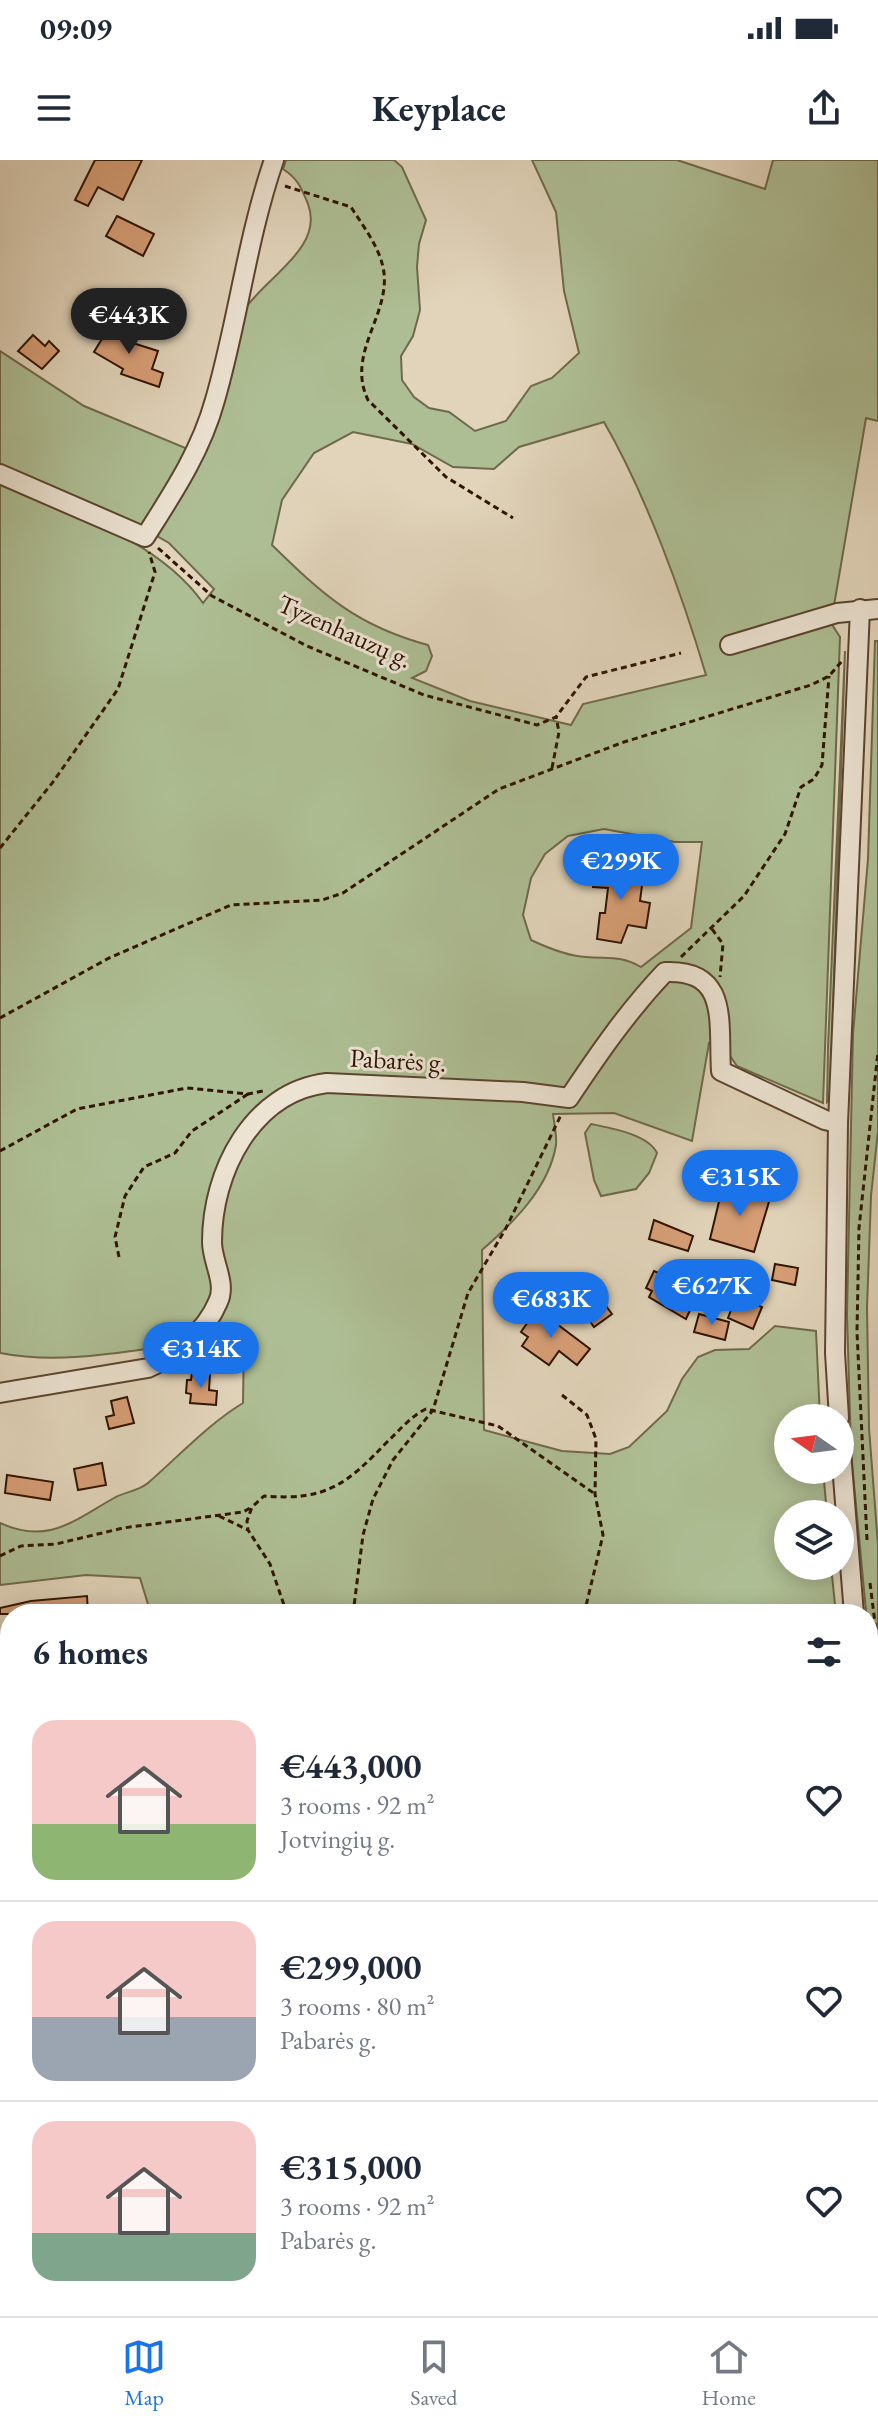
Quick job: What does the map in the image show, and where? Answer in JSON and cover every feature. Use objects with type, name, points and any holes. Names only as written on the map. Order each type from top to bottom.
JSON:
[{"type":"street","points":[[0,474],[145,537],[182,480],[211,412],[244,263],[274,160]]},
{"type":"street","points":[[730,645],[869,609],[838,1123],[835,1353],[838,1404]]},
{"type":"street","points":[[569,1098],[617,1026],[665,972],[686,971],[707,982],[717,998],[721,1071],[825,1120],[838,1123]]},
{"type":"street","name":"Pabarės g.","points":[[0,1393],[148,1368],[162,1362],[197,1334],[218,1304],[222,1290],[212,1245],[214,1216],[236,1147],[253,1122],[279,1098],[304,1086],[327,1083],[508,1091],[569,1098]]},
{"type":"street","points":[[844,1484],[853,1604]]},
{"type":"path","points":[[267,180],[335,205],[351,207],[373,241],[384,270],[384,288],[360,371],[361,387],[368,400],[446,477],[513,518]]},
{"type":"path","points":[[0,848],[53,782],[118,689],[155,572],[145,537]]},
{"type":"path","name":"Tyzenhauzų g.","points":[[145,537],[212,596],[307,646],[424,695],[537,725],[556,717]]},
{"type":"path","points":[[552,768],[559,732],[556,717],[586,677],[681,653]]},
{"type":"path","points":[[0,1018],[109,958],[231,905],[322,900],[343,893],[499,789],[701,716],[811,685],[829,676],[842,661]]},
{"type":"path","points":[[665,972],[744,896],[785,834],[801,787],[814,779],[822,765],[829,676]]},
{"type":"path","points":[[712,929],[723,944],[717,998]]},
{"type":"path","points":[[867,1545],[860,1444],[859,1228],[878,1052]]},
{"type":"path","points":[[0,1151],[77,1109],[187,1088],[248,1094],[304,1086]]},
{"type":"path","points":[[119,1257],[115,1237],[125,1196],[144,1167],[175,1153],[192,1131],[248,1094]]},
{"type":"path","points":[[354,1604],[363,1535],[373,1499],[393,1460],[433,1410],[468,1293],[506,1228],[569,1098]]},
{"type":"path","points":[[562,1395],[587,1415],[596,1439],[595,1494],[603,1535],[586,1604]]},
{"type":"path","points":[[0,1556],[21,1546],[56,1544],[123,1528],[243,1512],[264,1496],[301,1498],[330,1488],[368,1463],[418,1413],[433,1410],[458,1419],[498,1426],[595,1494]]},
{"type":"path","points":[[252,1507],[247,1521],[248,1530],[270,1564],[284,1604]]},
{"type":"path","points":[[217,1516],[248,1530]]},
{"type":"path","points":[[869,1574],[873,1604]]},
{"type":"green space","points":[[286,160],[394,160],[402,167],[426,220],[417,267],[420,310],[413,336],[401,356],[402,380],[414,397],[429,408],[449,412],[475,431],[506,421],[531,386],[552,378],[579,353],[564,291],[556,212],[532,160],[677,160],[765,189],[773,160],[878,160],[878,421],[866,418],[831,623],[840,637],[823,1103],[737,1066],[723,1046],[709,1043],[692,1141],[614,1113],[553,1114],[556,1145],[546,1176],[528,1204],[482,1250],[484,1430],[562,1451],[610,1454],[629,1447],[667,1411],[682,1379],[698,1357],[715,1350],[749,1349],[775,1326],[816,1331],[819,1404],[774,1404],[774,1484],[824,1484],[826,1500],[774,1500],[774,1580],[832,1580],[835,1604],[148,1604],[140,1578],[86,1575],[0,1585],[0,1523],[32,1532],[73,1522],[118,1496],[144,1486],[205,1431],[243,1403],[244,1339],[61,1358],[0,1353],[0,482],[83,517],[137,545],[162,561],[203,603],[214,589],[169,543],[139,526],[0,468],[0,351],[84,406],[202,455],[243,312],[300,249],[308,235],[311,220],[308,204],[298,184],[283,169]],"holes":[[[604,422],[662,546],[706,675],[583,704],[571,725],[470,701],[412,678],[426,671],[432,656],[428,645],[381,628],[342,607],[272,545],[282,500],[314,453],[353,432],[412,444],[453,467],[494,469],[519,447]],[[604,829],[675,842],[702,842],[691,928],[641,967],[621,959],[572,955],[531,940],[523,915],[531,878],[545,854],[568,836]]]},
{"type":"green space","points":[[875,641],[878,641],[878,1131],[871,1196],[867,1308],[869,1428],[878,1545],[878,1604],[865,1604],[854,1484],[854,1404],[850,1404],[847,1314],[853,1034],[868,859]]},
{"type":"green space","points":[[845,651],[830,1099],[827,1102],[828,1047]]},
{"type":"green space","points":[[591,1124],[637,1137],[646,1141],[657,1153],[649,1173],[636,1189],[601,1196],[594,1180],[585,1133]]},
{"type":"building","points":[[95,160],[142,160],[123,200],[98,187],[88,206],[75,200]]},
{"type":"building","points":[[117,216],[154,234],[143,256],[106,236]]},
{"type":"building","points":[[114,319],[127,326],[120,339],[158,351],[152,369],[163,373],[159,387],[121,374],[123,369],[94,352]]},
{"type":"building","points":[[33,335],[45,346],[49,341],[59,351],[42,369],[18,351]]},
{"type":"building","points":[[596,866],[644,870],[640,901],[650,903],[646,928],[628,925],[621,943],[597,939],[600,913],[605,913],[608,888],[593,887]]},
{"type":"building","points":[[723,1185],[771,1195],[754,1252],[710,1239]]},
{"type":"building","points":[[654,1220],[693,1236],[688,1251],[649,1239]]},
{"type":"building","points":[[775,1264],[798,1268],[795,1285],[772,1280]]},
{"type":"building","points":[[654,1271],[672,1279],[674,1274],[701,1286],[686,1319],[649,1297],[652,1291],[646,1288]]},
{"type":"building","points":[[592,1287],[612,1314],[594,1327],[575,1300]]},
{"type":"building","points":[[736,1297],[762,1307],[753,1329],[728,1318]]},
{"type":"building","points":[[537,1309],[590,1349],[577,1365],[559,1351],[549,1365],[522,1346],[528,1337],[521,1332]]},
{"type":"building","points":[[699,1314],[729,1322],[725,1340],[694,1332]]},
{"type":"building","points":[[192,1373],[210,1374],[209,1390],[217,1391],[216,1405],[190,1403],[191,1394],[186,1393],[187,1380],[191,1380]]},
{"type":"building","points":[[127,1397],[134,1423],[109,1429],[106,1417],[114,1415],[111,1401]]},
{"type":"building","points":[[102,1463],[106,1485],[78,1490],[74,1469]]},
{"type":"building","points":[[7,1475],[53,1482],[50,1500],[5,1493]]},
{"type":"building","points":[[87,1596],[87,1604],[18,1604]]}]
